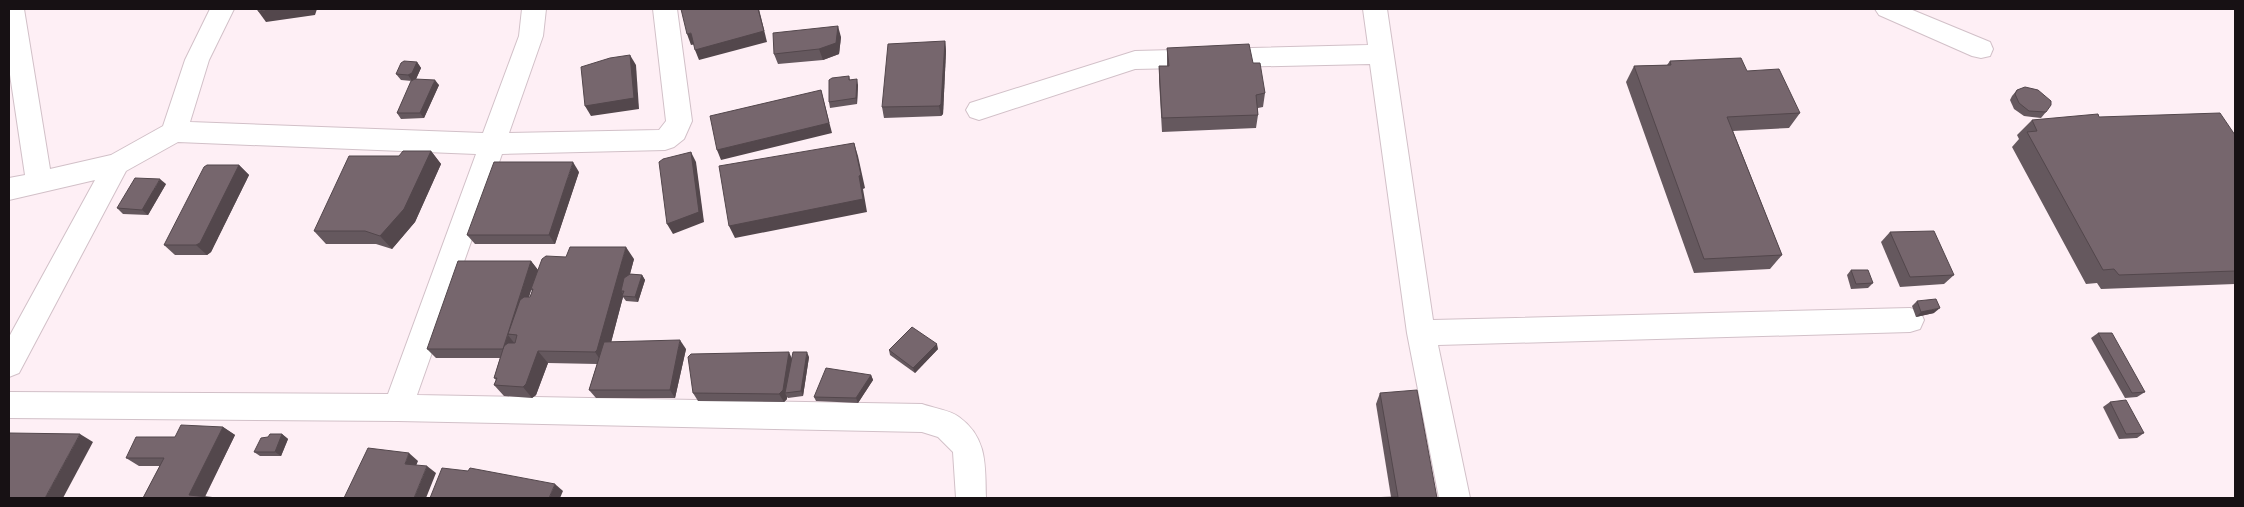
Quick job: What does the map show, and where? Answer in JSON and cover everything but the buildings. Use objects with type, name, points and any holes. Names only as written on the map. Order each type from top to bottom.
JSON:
[{"type":"street","points":[[12,9],[39,182]]},
{"type":"street","points":[[174,132],[198,60],[222,9]]},
{"type":"street","points":[[398,408],[532,36],[534,9]]},
{"type":"street","points":[[9,189],[117,164],[174,132],[493,144],[666,140],[675,132],[679,121],[665,9]]},
{"type":"street","points":[[1374,9],[1421,333],[1454,498]]},
{"type":"street","points":[[1888,9],[1981,49]]},
{"type":"street","points":[[979,110],[1135,60],[1380,54]]},
{"type":"street","points":[[9,364],[117,164]]},
{"type":"street","points":[[1421,333],[1910,320]]},
{"type":"street","points":[[9,404],[398,408],[922,418],[948,426],[968,447],[971,498]]}]
